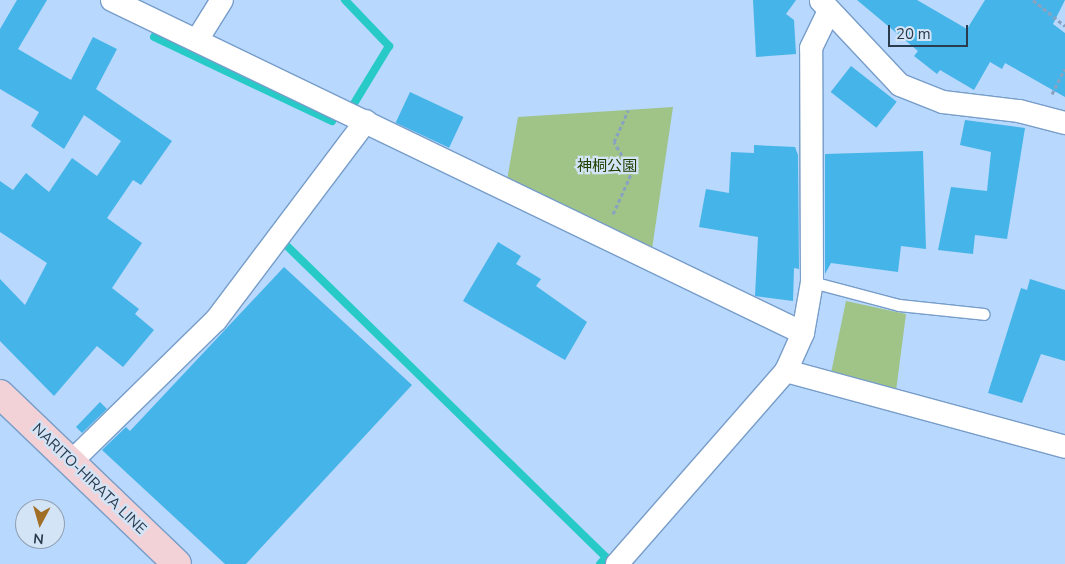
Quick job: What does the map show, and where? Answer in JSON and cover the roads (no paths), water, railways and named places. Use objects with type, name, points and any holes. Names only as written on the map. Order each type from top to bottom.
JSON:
[{"type":"main road","name":"NARITO-HIRATA LINE","points":[[0,394],[178,564]]},
{"type":"street","points":[[112,0],[605,235],[803,332]]},
{"type":"street","points":[[197,40],[222,0]]},
{"type":"street","points":[[617,564],[786,371],[803,332],[812,282],[811,48],[825,6],[900,84],[944,102],[1020,111],[1065,124]]},
{"type":"street","points":[[71,462],[216,320],[366,121]]},
{"type":"street","points":[[786,371],[1065,448]]},
{"type":"lane","points":[[812,282],[899,305],[984,314]]},
{"type":"waterway","points":[[345,0],[389,46],[355,102]]},
{"type":"waterway","points":[[154,37],[332,121]]},
{"type":"waterway","points":[[285,244],[606,557],[600,564]]},
{"type":"park label","name":"神桐公園","points":[[607,167]]}]
